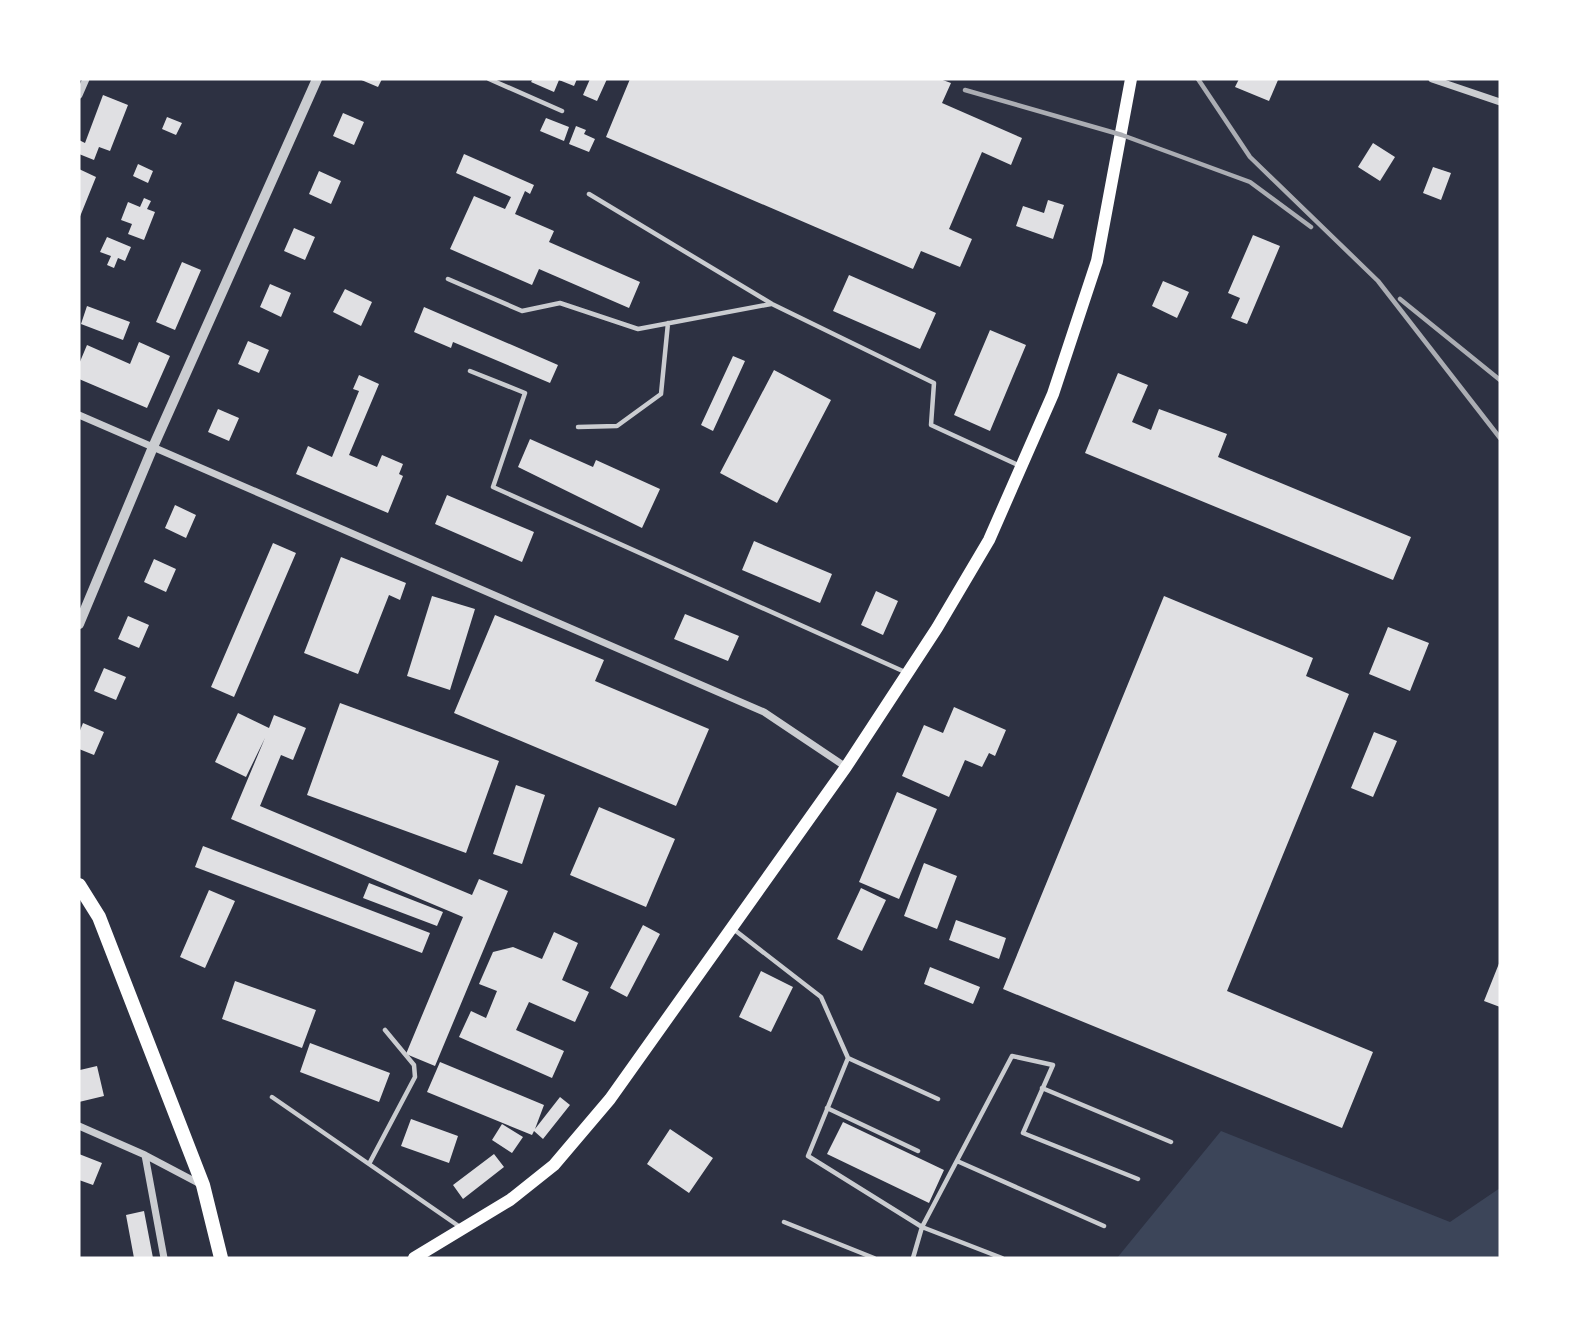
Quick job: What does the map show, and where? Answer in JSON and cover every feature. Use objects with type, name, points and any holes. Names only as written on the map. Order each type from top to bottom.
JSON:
[{"type":"main road","points":[[414,1258],[510,1200],[554,1165],[610,1099],[846,767],[909,673],[989,540],[1053,394],[1097,261],[1131,79]]},
{"type":"main road","points":[[79,885],[99,917],[203,1185],[221,1258]]},
{"type":"street","points":[[79,95],[86,79]]},
{"type":"street","points":[[79,624],[153,447],[317,79]]},
{"type":"street","points":[[1432,79],[1500,102]]},
{"type":"street","points":[[79,415],[765,712],[846,767]]},
{"type":"street","points":[[79,1126],[145,1155],[203,1185]]},
{"type":"street","points":[[145,1155],[164,1258]]},
{"type":"lane","points":[[489,79],[562,111]]},
{"type":"lane","points":[[589,194],[772,304],[934,383],[931,425],[1021,466]]},
{"type":"lane","points":[[448,278],[522,311],[560,303],[638,329],[772,304]]},
{"type":"lane","points":[[578,427],[617,426],[661,394],[668,323]]},
{"type":"lane","points":[[470,371],[525,393],[493,488],[909,673]]},
{"type":"lane","points":[[731,927],[821,998],[848,1058],[938,1099]]},
{"type":"lane","points":[[369,1164],[415,1077],[414,1065],[385,1030]]},
{"type":"lane","points":[[913,1258],[922,1227],[1012,1056],[1053,1065],[1023,1133],[1138,1179]]},
{"type":"lane","points":[[848,1058],[808,1156],[922,1227],[1002,1258]]},
{"type":"lane","points":[[1042,1088],[1171,1142]]},
{"type":"lane","points":[[272,1097],[463,1229]]},
{"type":"lane","points":[[827,1108],[918,1151]]},
{"type":"lane","points":[[957,1161],[1104,1226]]},
{"type":"lane","points":[[783,1222],[874,1258]]},
{"type":"shaded area","points":[[1221,1131],[1450,1222],[1500,1188],[1500,1258],[1117,1258]]},
{"type":"building","points":[[359,79],[382,79],[378,87]]},
{"type":"building","points":[[533,79],[577,79],[574,86],[559,80],[554,92],[531,82]]},
{"type":"building","points":[[590,79],[607,79],[597,101],[583,95]]},
{"type":"building","points":[[630,79],[940,79],[951,83],[942,103],[1022,138],[1011,165],[982,152],[949,229],[972,239],[960,267],[921,251],[913,269],[606,137]]},
{"type":"building","points":[[1239,79],[1278,80],[1269,101],[1235,87]]},
{"type":"building","points":[[103,95],[128,105],[110,151],[99,147],[94,160],[79,154],[79,140],[85,143]]},
{"type":"building","points":[[343,113],[364,122],[354,145],[333,136]]},
{"type":"building","points":[[167,117],[182,123],[176,135],[162,129]]},
{"type":"building","points":[[546,118],[569,127],[564,141],[540,131]]},
{"type":"building","points":[[576,126],[586,130],[584,134],[595,139],[589,152],[569,144]]},
{"type":"building","points":[[1373,143],[1395,157],[1380,181],[1358,167]]},
{"type":"building","points":[[464,154],[534,185],[530,194],[525,191],[515,214],[554,231],[549,242],[640,282],[629,308],[539,269],[532,285],[450,249],[474,196],[505,209],[511,197],[456,173]]},
{"type":"building","points":[[138,164],[153,171],[148,183],[133,176]]},
{"type":"building","points":[[1433,167],[1451,173],[1441,200],[1423,193]]},
{"type":"building","points":[[79,169],[96,177],[79,219]]},
{"type":"building","points":[[319,171],[341,181],[331,204],[309,194]]},
{"type":"building","points":[[144,198],[151,201],[147,209],[155,212],[144,240],[128,234],[132,224],[121,220],[128,202],[140,207]]},
{"type":"building","points":[[1048,200],[1064,205],[1053,239],[1016,226],[1023,206],[1044,213]]},
{"type":"building","points":[[294,228],[315,237],[305,260],[284,251]]},
{"type":"building","points":[[1253,235],[1280,246],[1247,324],[1231,318],[1240,298],[1228,293]]},
{"type":"building","points":[[107,237],[131,247],[125,261],[118,258],[114,268],[107,265],[111,256],[100,252]]},
{"type":"building","points":[[182,262],[201,270],[175,330],[156,322]]},
{"type":"building","points":[[849,275],[936,313],[920,349],[833,311]]},
{"type":"building","points":[[1163,281],[1189,292],[1177,318],[1152,306]]},
{"type":"building","points":[[270,284],[291,293],[281,317],[260,307]]},
{"type":"building","points":[[345,289],[372,302],[361,326],[333,312]]},
{"type":"building","points":[[87,306],[130,322],[123,340],[81,324]]},
{"type":"building","points":[[424,307],[558,365],[550,383],[453,342],[451,348],[414,332]]},
{"type":"building","points":[[990,330],[1026,345],[990,431],[954,415]]},
{"type":"building","points":[[248,341],[269,350],[259,373],[238,364]]},
{"type":"building","points":[[139,342],[170,356],[147,408],[79,379],[79,364],[87,345],[130,364]]},
{"type":"building","points":[[733,356],[745,361],[713,431],[701,425]]},
{"type":"building","points":[[774,370],[831,400],[777,503],[720,473]]},
{"type":"building","points":[[1118,373],[1148,385],[1132,422],[1151,430],[1159,409],[1227,434],[1218,457],[1411,537],[1393,580],[1085,453]]},
{"type":"building","points":[[359,375],[379,384],[349,455],[377,467],[382,455],[403,464],[399,474],[403,476],[388,513],[296,474],[308,446],[332,457],[359,391],[353,389]]},
{"type":"building","points":[[218,409],[239,418],[229,441],[208,432]]},
{"type":"building","points":[[530,439],[593,467],[596,460],[660,489],[642,528],[518,467]]},
{"type":"building","points":[[447,495],[534,532],[522,562],[435,524]]},
{"type":"building","points":[[175,505],[196,515],[186,538],[165,528]]},
{"type":"building","points":[[754,541],[832,574],[820,603],[742,570]]},
{"type":"building","points":[[273,543],[296,553],[234,697],[211,687]]},
{"type":"building","points":[[341,557],[406,583],[400,600],[389,595],[358,674],[304,653]]},
{"type":"building","points":[[154,559],[176,569],[166,592],[144,582]]},
{"type":"building","points":[[876,591],[898,601],[883,635],[861,625]]},
{"type":"building","points":[[432,596],[475,609],[450,690],[407,676]]},
{"type":"building","points":[[1164,596],[1313,658],[1306,676],[1349,694],[1227,991],[1373,1052],[1342,1128],[1003,989]]},
{"type":"building","points":[[685,614],[739,636],[728,661],[674,639]]},
{"type":"building","points":[[495,615],[604,660],[595,681],[709,729],[676,806],[454,713]]},
{"type":"building","points":[[128,616],[149,625],[139,648],[118,639]]},
{"type":"building","points":[[1388,627],[1429,643],[1410,691],[1369,674]]},
{"type":"building","points":[[104,668],[126,677],[116,700],[94,691]]},
{"type":"building","points":[[340,703],[499,761],[466,853],[307,795]]},
{"type":"building","points":[[954,707],[1006,730],[995,756],[989,753],[982,767],[965,760],[949,797],[902,776],[924,725],[943,733]]},
{"type":"building","points":[[238,713],[269,728],[274,715],[306,728],[293,760],[281,755],[260,806],[472,895],[479,879],[508,891],[435,1066],[406,1054],[463,917],[231,819],[265,738],[246,777],[215,762]]},
{"type":"building","points":[[83,723],[104,732],[94,755],[79,749],[79,733]]},
{"type":"building","points":[[1374,732],[1397,741],[1373,797],[1351,788]]},
{"type":"building","points":[[516,785],[545,795],[522,864],[493,854]]},
{"type":"building","points":[[897,792],[937,809],[899,899],[859,882]]},
{"type":"building","points":[[599,807],[675,839],[646,907],[570,875]]},
{"type":"building","points":[[203,846],[430,933],[422,953],[195,867]]},
{"type":"building","points":[[924,863],[957,876],[937,929],[904,916]]},
{"type":"building","points":[[369,883],[443,912],[437,926],[363,898]]},
{"type":"building","points":[[861,888],[886,900],[862,951],[837,939]]},
{"type":"building","points":[[209,890],[235,901],[205,968],[180,957]]},
{"type":"building","points":[[956,920],[1006,938],[999,959],[949,940]]},
{"type":"building","points":[[643,925],[660,934],[627,997],[610,988]]},
{"type":"building","points":[[554,932],[578,943],[562,980],[589,992],[575,1022],[529,1002],[516,1030],[564,1051],[552,1078],[459,1037],[471,1011],[486,1018],[497,991],[479,984],[493,952],[513,947],[542,959]]},
{"type":"building","points":[[1500,961],[1500,1007],[1484,1001]]},
{"type":"building","points":[[930,967],[980,987],[973,1004],[924,984]]},
{"type":"building","points":[[761,971],[793,987],[771,1032],[739,1017]]},
{"type":"building","points":[[235,981],[316,1010],[302,1048],[222,1019]]},
{"type":"building","points":[[310,1043],[390,1073],[379,1102],[300,1072]]},
{"type":"building","points":[[440,1062],[544,1105],[535,1129],[560,1097],[570,1105],[543,1139],[534,1131],[532,1135],[427,1092]]},
{"type":"building","points":[[97,1066],[104,1096],[79,1102],[80,1070]]},
{"type":"building","points":[[411,1119],[458,1136],[449,1163],[401,1146]]},
{"type":"building","points":[[843,1122],[944,1170],[929,1203],[827,1154]]},
{"type":"building","points":[[502,1124],[523,1137],[512,1153],[492,1140]]},
{"type":"building","points":[[670,1129],[713,1158],[689,1193],[647,1164]]},
{"type":"building","points":[[79,1154],[102,1163],[93,1185],[79,1180]]},
{"type":"building","points":[[494,1154],[504,1167],[463,1199],[453,1185]]},
{"type":"building","points":[[144,1211],[153,1258],[134,1258],[126,1215]]},
{"type":"railway","points":[[1198,79],[1250,157],[1378,281],[1500,438]]},
{"type":"railway","points":[[965,90],[1122,135],[1250,182],[1311,227]]},
{"type":"railway","points":[[1400,299],[1500,380]]}]
